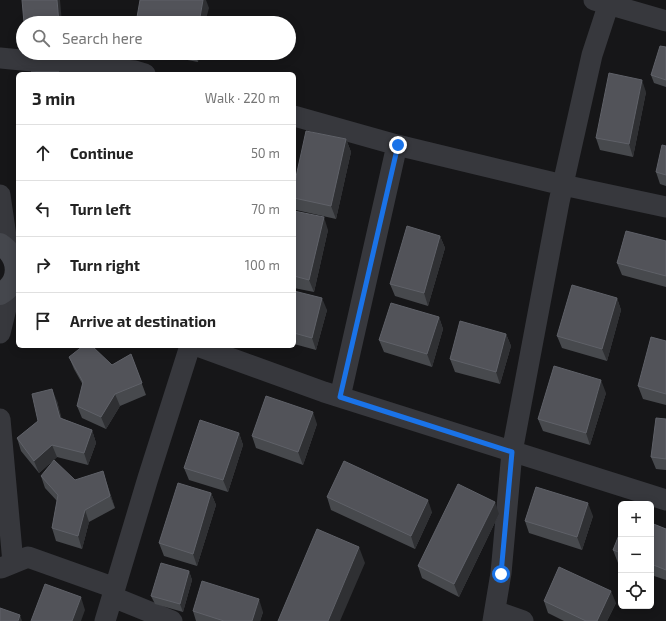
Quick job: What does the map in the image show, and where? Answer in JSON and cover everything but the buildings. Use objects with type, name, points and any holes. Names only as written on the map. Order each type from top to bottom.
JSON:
[{"type":"street","points":[[524,621],[494,616],[501,574],[512,452],[563,185],[604,1],[666,21]]},
{"type":"street","points":[[0,58],[16,60]]},
{"type":"street","points":[[21,60],[138,72]]},
{"type":"street","points":[[296,117],[398,145],[563,185],[666,207]]},
{"type":"street","points":[[340,397],[398,145]]},
{"type":"street","points":[[0,195],[10,253],[16,266],[15,276],[10,288],[0,333]]},
{"type":"street","points":[[106,621],[148,478],[189,348]]},
{"type":"street","points":[[208,348],[220,350],[340,397],[666,500]]},
{"type":"street","points":[[0,419],[7,566],[28,557],[114,592],[172,621]]},
{"type":"route","points":[[398,145],[340,397],[512,452],[501,574]]}]
